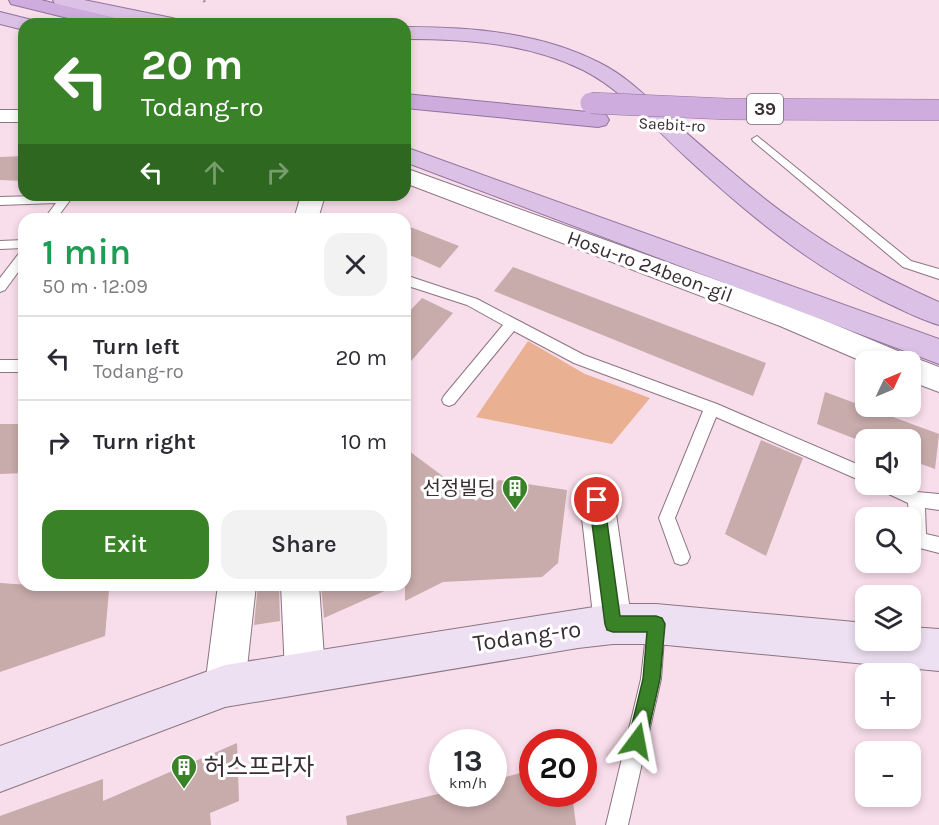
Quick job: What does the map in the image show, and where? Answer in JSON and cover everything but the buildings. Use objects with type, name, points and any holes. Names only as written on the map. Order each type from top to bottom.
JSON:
[{"type":"highway","points":[[18,0],[91,18]]},
{"type":"highway","points":[[0,6],[47,18]]},
{"type":"highway","name":"Saebit-ro","points":[[411,86],[594,112],[727,109],[939,110]]},
{"type":"highway","name":"Saebit-ro","points":[[411,101],[594,112],[734,126],[939,129]]},
{"type":"main road","points":[[62,0],[137,18]]},
{"type":"main road","points":[[0,18],[18,22]]},
{"type":"main road","points":[[411,33],[460,33],[545,50],[579,62],[615,81],[788,231],[871,284],[939,314]]},
{"type":"main road","points":[[411,156],[939,352]]},
{"type":"main road","name":"Todang-ro","points":[[0,769],[225,686],[446,648],[613,624],[656,624],[939,650]]},
{"type":"street","points":[[0,116],[18,116]]},
{"type":"street","name":"Hosu-ro 24beon-gil","points":[[411,177],[779,314],[868,351]]},
{"type":"street","points":[[921,373],[939,380]]},
{"type":"street","points":[[597,500],[613,624]]},
{"type":"street","points":[[225,686],[236,591]]},
{"type":"street","points":[[300,591],[305,672]]},
{"type":"lane","points":[[757,139],[907,264],[939,274]]},
{"type":"lane","points":[[0,201],[18,200]]},
{"type":"lane","points":[[55,213],[64,201]]},
{"type":"lane","points":[[0,244],[18,244]]},
{"type":"lane","points":[[0,287],[17,272]]},
{"type":"lane","points":[[411,282],[472,302],[579,359],[712,408],[855,471]]},
{"type":"lane","points":[[449,400],[512,323]]},
{"type":"lane","points":[[0,366],[18,366]]},
{"type":"lane","points":[[681,557],[667,518],[712,408]]},
{"type":"lane","points":[[907,495],[916,499],[939,502]]},
{"type":"lane","points":[[916,499],[918,540],[939,544]]},
{"type":"lane","points":[[617,825],[651,679],[656,624]]},
{"type":"shaded area","points":[[528,341],[585,374],[650,398],[612,444],[476,417]]},
{"type":"place","name":"선정빌딩","points":[[515,511]]},
{"type":"place","name":"허스프라자","points":[[184,790]]},
{"type":"route","points":[[597,500],[613,624],[656,624],[651,679],[637,741]]}]
